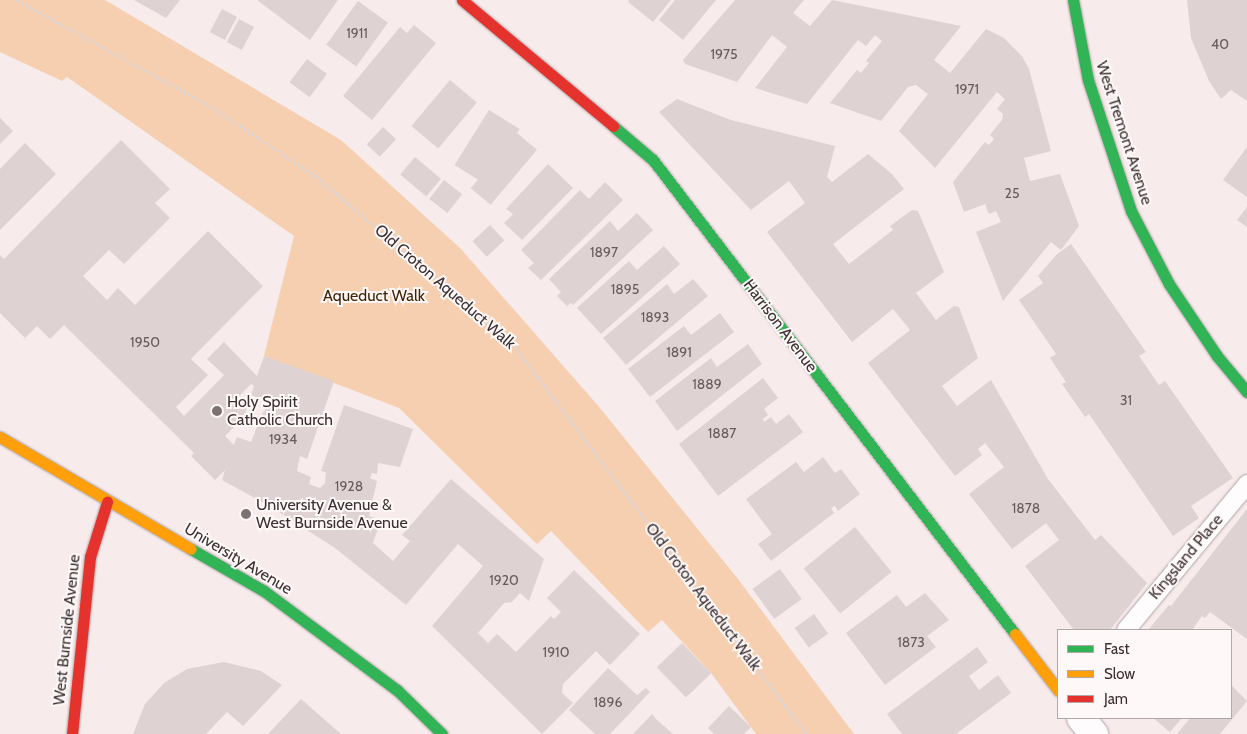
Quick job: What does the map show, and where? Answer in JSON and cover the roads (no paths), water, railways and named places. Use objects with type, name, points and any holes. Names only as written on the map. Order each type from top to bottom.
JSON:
[{"type":"street","name":"Harrison Avenue","points":[[462,0],[653,160],[1057,689]]},
{"type":"street","name":"West Tremont Avenue","points":[[1073,0],[1088,80],[1115,170],[1135,220],[1168,284],[1217,356],[1247,392]]},
{"type":"street","name":"University Avenue","points":[[0,438],[107,502],[264,590],[397,690],[442,734]]},
{"type":"street","name":"West Burnside Avenue","points":[[72,734],[90,557],[107,502]]},
{"type":"street","points":[[1082,719],[1094,734]]},
{"type":"lane","name":"Kingsland Place","points":[[1127,629],[1247,484]]},
{"type":"place","name":"Holy Spirit Catholic Church","points":[[217,411]]},
{"type":"place","name":"University Avenue & West Burnside Avenue","points":[[246,514]]},
{"type":"park label","name":"Aqueduct Walk","points":[[374,296]]}]
